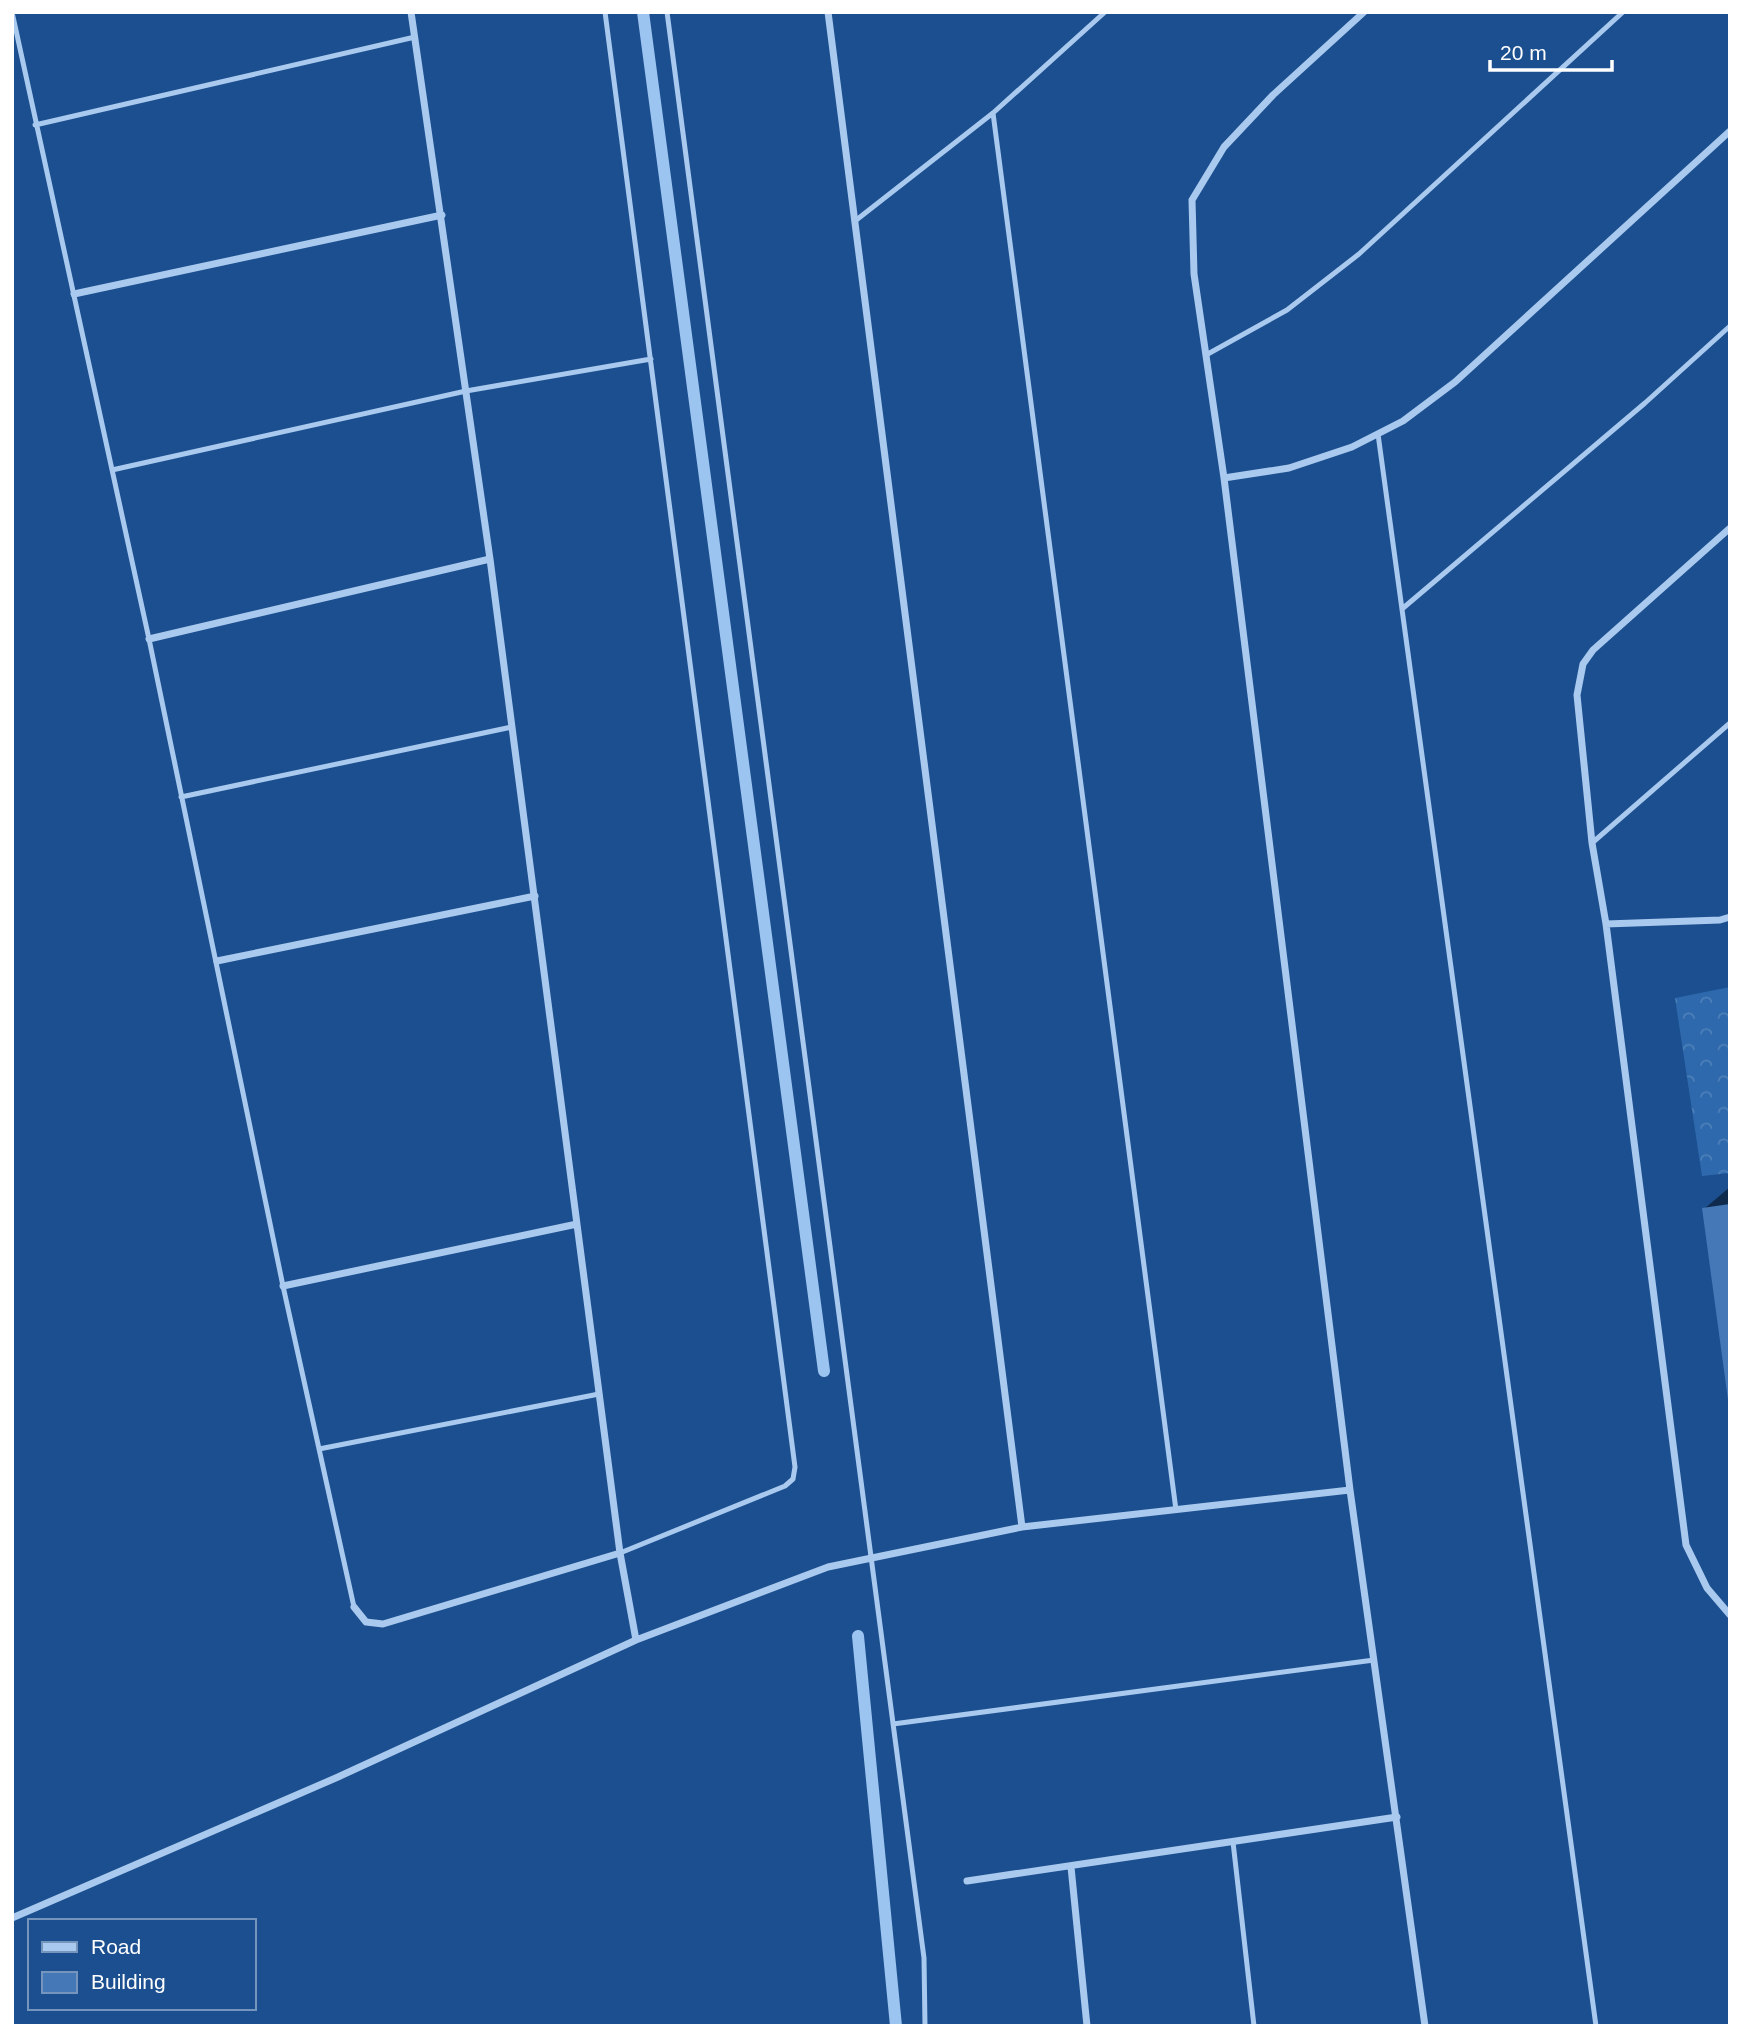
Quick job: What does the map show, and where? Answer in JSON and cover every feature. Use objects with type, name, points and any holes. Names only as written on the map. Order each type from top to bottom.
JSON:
[{"type":"street","points":[[411,12],[490,559],[620,1553],[636,1640]]},
{"type":"street","points":[[828,12],[1022,1527]]},
{"type":"street","points":[[1364,12],[1273,95],[1224,147],[1192,200],[1194,274],[1224,478],[1350,1490],[1425,2026]]},
{"type":"street","points":[[1224,478],[1289,468],[1352,447],[1403,421],[1455,382],[1730,131]]},
{"type":"street","points":[[74,294],[442,215]]},
{"type":"street","points":[[1730,528],[1593,650],[1583,664],[1577,695],[1592,843],[1606,924],[1686,1545],[1707,1588],[1730,1615]]},
{"type":"street","points":[[149,639],[490,559]]},
{"type":"street","points":[[217,961],[535,896]]},
{"type":"street","points":[[1606,924],[1720,920],[1730,917]]},
{"type":"street","points":[[283,1286],[577,1224]]},
{"type":"street","points":[[12,1918],[338,1777],[636,1640],[828,1567],[1022,1527],[1350,1490]]},
{"type":"street","points":[[354,1607],[366,1622],[383,1624],[620,1553]]},
{"type":"street","points":[[967,1881],[1397,1817]]},
{"type":"street","points":[[1071,1867],[1087,2026]]},
{"type":"lane","points":[[12,12],[149,639],[283,1286],[354,1607]]},
{"type":"lane","points":[[605,12],[795,1467],[793,1479],[785,1486],[620,1553]]},
{"type":"lane","points":[[667,12],[924,1958],[925,2026]]},
{"type":"lane","points":[[855,221],[993,113],[1105,12]]},
{"type":"lane","points":[[1206,355],[1287,310],[1359,254],[1623,12]]},
{"type":"lane","points":[[35,125],[415,37]]},
{"type":"lane","points":[[993,113],[1176,1510]]},
{"type":"lane","points":[[1402,609],[1645,403],[1730,326]]},
{"type":"lane","points":[[112,470],[466,391],[651,359]]},
{"type":"lane","points":[[1378,434],[1596,2026]]},
{"type":"lane","points":[[1592,843],[1730,723]]},
{"type":"lane","points":[[181,797],[512,727]]},
{"type":"lane","points":[[318,1448],[599,1394]]},
{"type":"lane","points":[[893,1724],[1374,1660]]},
{"type":"lane","points":[[1233,1842],[1254,2026]]},
{"type":"green space","points":[[1730,987],[1730,1173],[1702,1176],[1675,998]]},
{"type":"building","points":[[1730,1204],[1730,1400],[1728,1400],[1702,1208]]},
{"type":"waterway","points":[[643,12],[824,1371]]},
{"type":"waterway","points":[[858,1636],[896,2026]]}]
